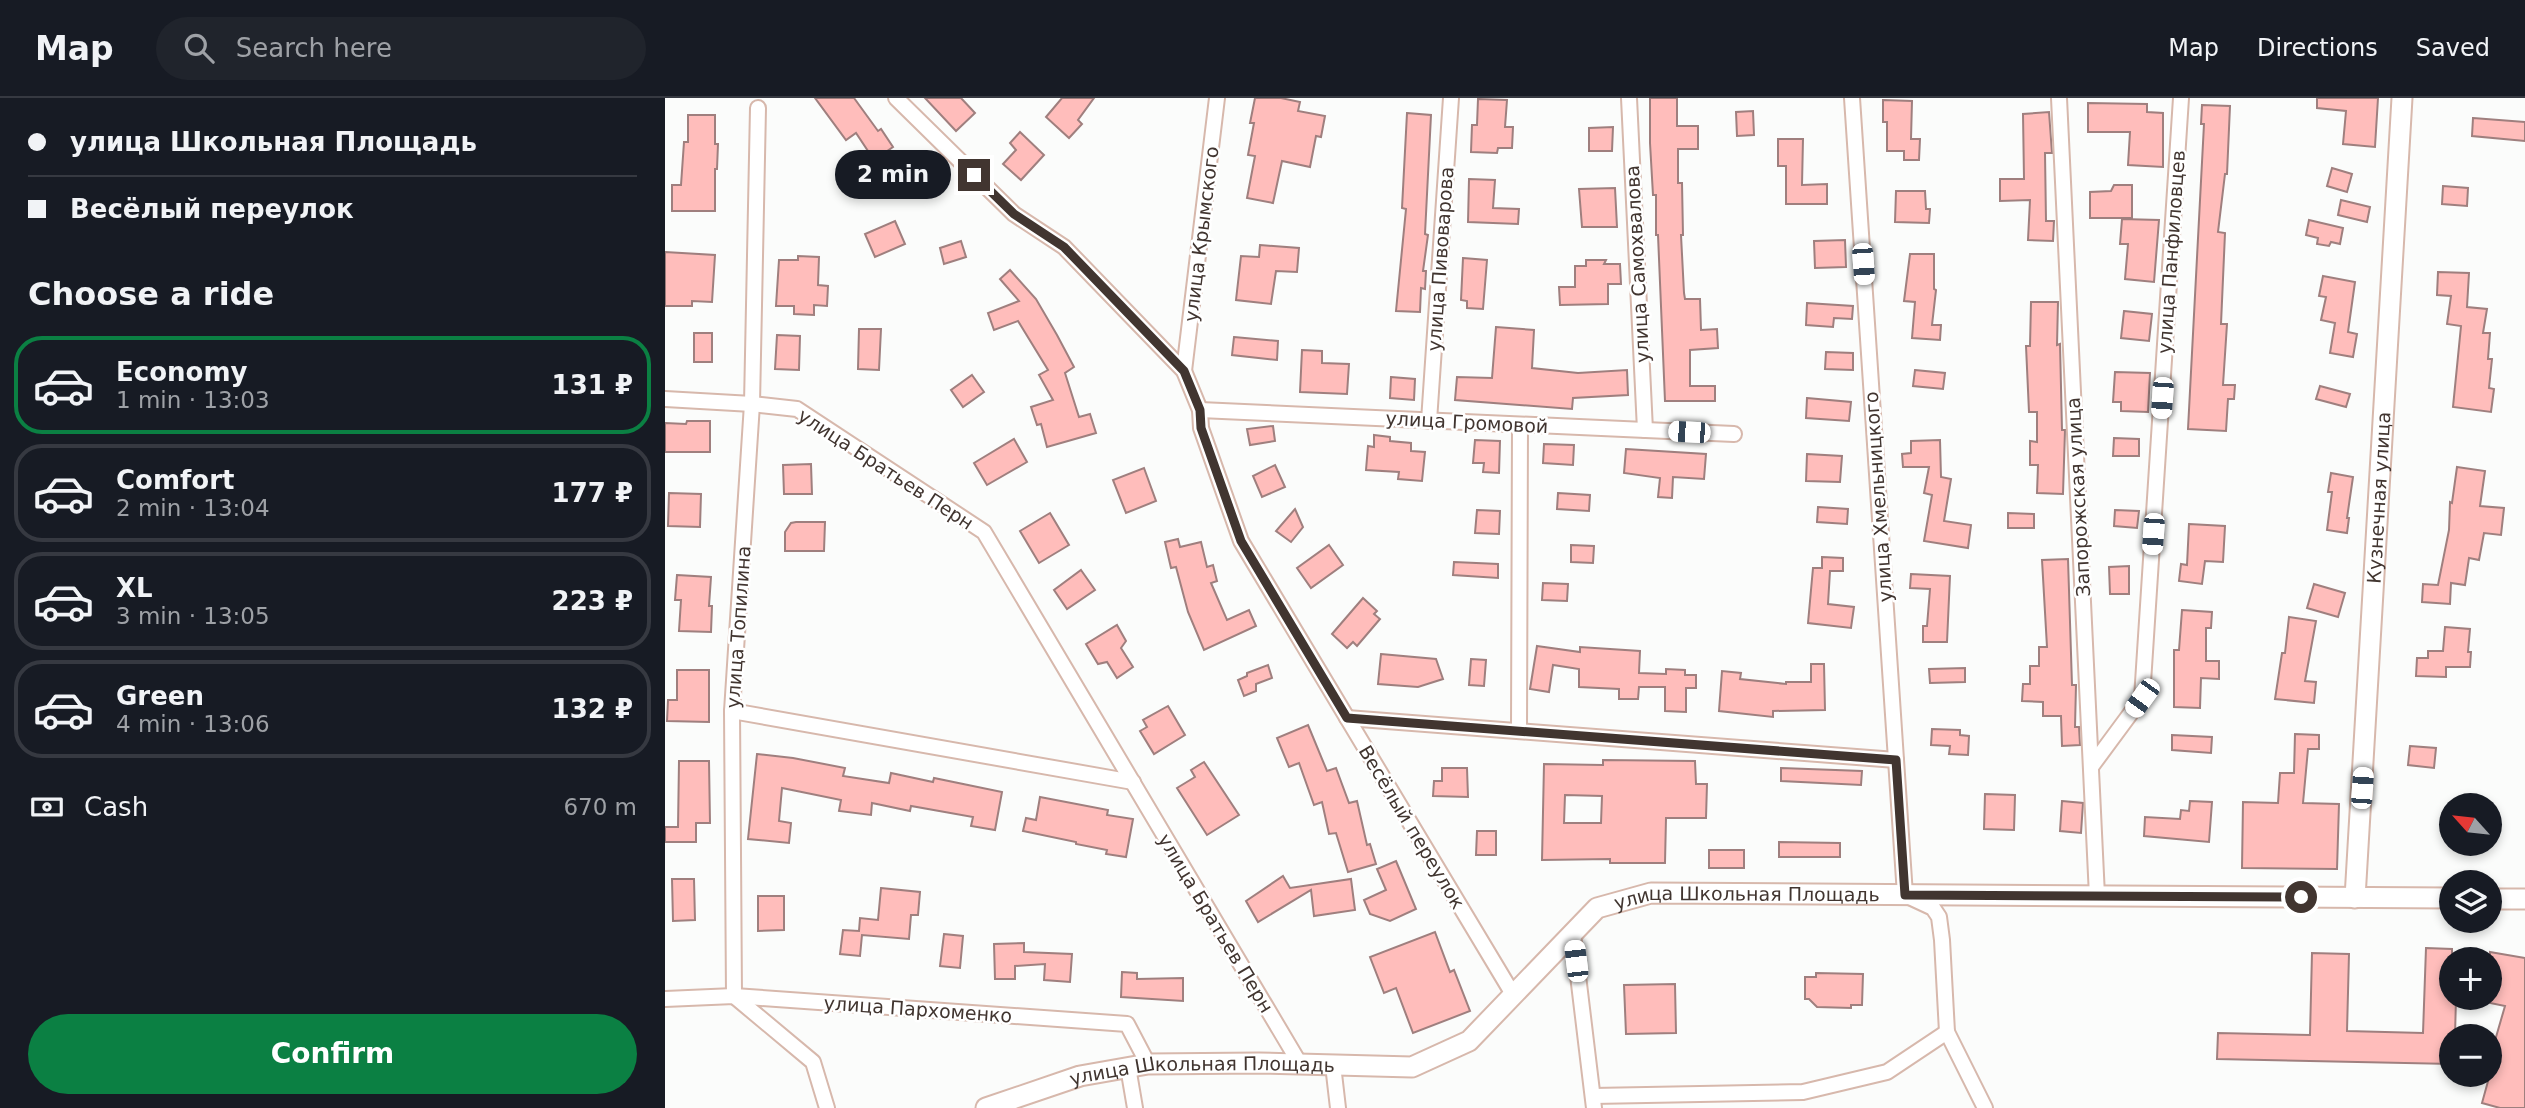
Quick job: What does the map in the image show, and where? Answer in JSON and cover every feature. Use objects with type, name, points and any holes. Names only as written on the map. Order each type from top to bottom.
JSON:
[{"type":"main road","name":"Кузнечная улица","points":[[2355,898],[2402,98]]},
{"type":"main road","name":"улица Школьная Площадь","points":[[986,1108],[1080,1076],[1138,1065],[1300,1064],[1412,1067],[1469,1041],[1597,908],[1651,893],[2439,898]]},
{"type":"main road","points":[[2502,899],[2525,899]]},
{"type":"street","name":"Весёлый переулок","points":[[896,98],[1014,214],[1064,247],[1184,371],[1200,410],[1201,428],[1241,541],[1514,996]]},
{"type":"street","name":"улица Крымского","points":[[1184,371],[1217,98]]},
{"type":"street","name":"улица Пивоварова","points":[[1429,421],[1451,98]]},
{"type":"street","name":"улица Самохвалова","points":[[1629,98],[1645,430]]},
{"type":"street","name":"улица Хмельницкого","points":[[1852,98],[1905,895]]},
{"type":"street","name":"Запорожская улица","points":[[2059,98],[2097,896]]},
{"type":"street","name":"улица Панфиловцев","points":[[2091,767],[2142,698],[2181,98]]},
{"type":"street","name":"улица Топилина","points":[[734,996],[732,710],[753,404],[758,108]]},
{"type":"street","name":"улица Братьев Перн","points":[[665,399],[797,409],[985,532],[1300,1064]]},
{"type":"street","name":"улица Громовой","points":[[1200,410],[1734,434]]},
{"type":"street","points":[[1519,731],[1520,425]]},
{"type":"street","points":[[732,710],[1133,782]]},
{"type":"street","points":[[1347,718],[1896,760]]},
{"type":"street","points":[[1905,895],[1933,908],[1939,917],[1943,940],[1947,1032],[1985,1108]]},
{"type":"street","points":[[1573,934],[1593,1102],[1803,1092],[1887,1072],[1947,1032]]},
{"type":"street","points":[[734,996],[813,1062],[827,1108]]},
{"type":"street","name":"улица Пархоменко","points":[[665,999],[734,996],[1127,1024],[1138,1065]]},
{"type":"street","points":[[1135,1108],[1138,1065]]},
{"type":"street","points":[[1333,1065],[1338,1108]]},
{"type":"street","points":[[1803,1092],[1805,1108]]},
{"type":"building","points":[[815,98],[854,98],[893,147],[874,160],[856,133],[846,140]]},
{"type":"building","points":[[925,98],[961,98],[975,113],[956,131]]},
{"type":"building","points":[[1062,98],[1094,98],[1078,120],[1082,124],[1069,138],[1046,117]]},
{"type":"building","points":[[1255,98],[1281,98],[1300,102],[1298,111],[1325,116],[1321,137],[1316,136],[1310,167],[1282,161],[1273,203],[1247,198],[1255,156],[1248,155]]},
{"type":"building","points":[[1650,98],[1677,98],[1677,126],[1698,126],[1698,149],[1678,149],[1678,183],[1682,183],[1684,293],[1685,299],[1700,299],[1701,330],[1717,329],[1718,348],[1690,350],[1690,386],[1715,386],[1715,401],[1665,401],[1656,195],[1653,195],[1650,143]]},
{"type":"building","points":[[2317,98],[2378,98],[2375,147],[2343,144],[2346,111],[2317,108]]},
{"type":"building","points":[[1478,99],[1507,100],[1505,127],[1513,127],[1512,148],[1498,148],[1497,153],[1471,152],[1472,125],[1477,125]]},
{"type":"building","points":[[1883,100],[1912,101],[1911,139],[1920,139],[1919,160],[1904,160],[1904,151],[1887,151],[1887,122],[1883,122]]},
{"type":"building","points":[[2088,103],[2147,104],[2147,112],[2163,113],[2163,167],[2128,165],[2130,132],[2088,132]]},
{"type":"building","points":[[2202,105],[2230,106],[2227,174],[2218,232],[2225,233],[2221,324],[2227,324],[2223,385],[2235,385],[2234,399],[2228,399],[2226,431],[2188,429],[2204,124],[2201,124]]},
{"type":"building","points":[[1753,111],[1754,135],[1737,136],[1736,112]]},
{"type":"building","points":[[2049,112],[2052,153],[2045,153],[2046,221],[2054,221],[2053,241],[2028,240],[2030,200],[2000,201],[2000,179],[2024,179],[2023,114]]},
{"type":"building","points":[[1407,113],[1431,115],[1425,234],[1428,235],[1423,271],[1426,271],[1425,289],[1421,288],[1420,312],[1396,311],[1406,209],[1402,208]]},
{"type":"building","points":[[688,115],[715,115],[715,144],[718,144],[715,211],[672,211],[672,185],[681,185],[684,142],[688,142]]},
{"type":"building","points":[[2473,118],[2525,122],[2525,141],[2472,136]]},
{"type":"building","points":[[1613,127],[1612,151],[1589,151],[1589,128]]},
{"type":"building","points":[[1020,132],[1044,155],[1021,180],[1003,164],[1016,150],[1010,143]]},
{"type":"building","points":[[1778,139],[1803,139],[1802,185],[1827,184],[1827,204],[1786,204],[1786,166],[1778,166]]},
{"type":"building","points":[[2332,168],[2352,174],[2347,192],[2327,186]]},
{"type":"building","points":[[1469,179],[1495,180],[1493,208],[1519,209],[1518,224],[1468,222]]},
{"type":"building","points":[[2114,185],[2132,185],[2132,218],[2090,218],[2090,192],[2111,191]]},
{"type":"building","points":[[2443,186],[2468,188],[2467,206],[2442,204]]},
{"type":"building","points":[[1615,188],[1617,227],[1582,227],[1579,189]]},
{"type":"building","points":[[1896,191],[1925,191],[1926,209],[1930,209],[1929,223],[1895,222]]},
{"type":"building","points":[[2341,200],[2370,207],[2367,222],[2338,215]]},
{"type":"building","points":[[2122,219],[2159,220],[2154,282],[2125,279],[2128,244],[2120,244]]},
{"type":"building","points":[[2309,220],[2343,228],[2340,244],[2317,244],[2318,238],[2306,235]]},
{"type":"building","points":[[895,221],[905,244],[875,257],[865,234]]},
{"type":"building","points":[[1845,240],[1846,267],[1815,268],[1814,241]]},
{"type":"building","points":[[961,241],[966,257],[944,264],[940,248]]},
{"type":"building","points":[[1260,245],[1299,248],[1297,272],[1276,271],[1271,304],[1236,300],[1241,256],[1259,257]]},
{"type":"building","points":[[665,252],[715,255],[712,302],[692,301],[692,306],[665,306]]},
{"type":"building","points":[[1910,254],[1934,254],[1936,290],[1932,325],[1941,325],[1940,340],[1912,338],[1915,302],[1904,301]]},
{"type":"building","points":[[798,256],[819,257],[818,285],[828,286],[827,306],[814,305],[814,315],[794,314],[794,306],[776,306],[779,260],[798,260]]},
{"type":"building","points":[[1463,258],[1487,260],[1483,309],[1467,308],[1467,301],[1461,300]]},
{"type":"building","points":[[1586,260],[1606,260],[1604,264],[1620,264],[1621,284],[1608,284],[1608,304],[1560,305],[1559,287],[1575,287],[1575,266],[1586,266]]},
{"type":"building","points":[[1010,270],[1036,299],[1074,367],[1065,373],[1079,417],[1090,414],[1096,433],[1047,447],[1041,424],[1037,425],[1031,407],[1053,400],[1039,375],[1048,370],[1018,321],[994,330],[988,313],[1019,301],[1000,279]]},
{"type":"building","points":[[2438,272],[2469,273],[2467,307],[2487,309],[2483,333],[2490,333],[2488,359],[2492,359],[2489,388],[2494,389],[2491,412],[2453,407],[2461,326],[2447,324],[2451,296],[2437,295]]},
{"type":"building","points":[[2323,276],[2355,282],[2348,332],[2357,334],[2353,357],[2330,353],[2335,323],[2321,320],[2326,297],[2319,296]]},
{"type":"building","points":[[2031,302],[2058,302],[2057,345],[2060,344],[2062,430],[2065,430],[2063,494],[2037,493],[2038,465],[2030,465],[2030,441],[2037,442],[2037,412],[2029,412],[2026,346],[2030,346]]},
{"type":"building","points":[[1807,303],[1853,306],[1852,319],[1834,318],[1833,327],[1806,325]]},
{"type":"building","points":[[2124,311],[2152,314],[2149,341],[2121,338]]},
{"type":"building","points":[[1496,327],[1534,330],[1532,368],[1578,373],[1627,370],[1628,395],[1573,398],[1572,409],[1455,400],[1457,377],[1492,378]]},
{"type":"building","points":[[859,329],[881,329],[879,370],[858,369]]},
{"type":"building","points":[[694,333],[712,333],[712,362],[694,362]]},
{"type":"building","points":[[777,335],[800,336],[799,370],[775,369]]},
{"type":"building","points":[[1234,337],[1278,341],[1277,360],[1232,355]]},
{"type":"building","points":[[1302,350],[1322,351],[1322,363],[1349,364],[1347,394],[1300,392]]},
{"type":"building","points":[[1826,352],[1853,353],[1853,370],[1825,369]]},
{"type":"building","points":[[1915,370],[1945,373],[1943,389],[1913,386]]},
{"type":"building","points":[[2115,372],[2150,373],[2148,412],[2121,411],[2121,402],[2113,402]]},
{"type":"building","points":[[972,375],[984,392],[963,407],[951,390]]},
{"type":"building","points":[[1391,377],[1415,379],[1414,400],[1390,398]]},
{"type":"building","points":[[2320,386],[2350,394],[2346,407],[2316,399]]},
{"type":"building","points":[[1807,398],[1851,402],[1849,421],[1806,418]]},
{"type":"building","points":[[687,421],[710,421],[710,452],[665,452],[665,423],[686,424]]},
{"type":"building","points":[[1273,426],[1275,441],[1250,445],[1247,429]]},
{"type":"building","points":[[1374,435],[1390,437],[1390,441],[1411,443],[1411,451],[1425,452],[1422,481],[1398,479],[1399,472],[1366,470],[1368,446],[1374,447]]},
{"type":"building","points":[[2114,438],[2139,439],[2139,456],[2113,456]]},
{"type":"building","points":[[1014,439],[1027,462],[987,485],[974,463]]},
{"type":"building","points":[[1475,440],[1500,441],[1499,473],[1483,472],[1484,463],[1473,463]]},
{"type":"building","points":[[1940,440],[1941,477],[1951,479],[1944,521],[1971,525],[1968,548],[1924,541],[1932,495],[1924,493],[1929,467],[1903,467],[1902,454],[1911,453],[1911,441]]},
{"type":"building","points":[[1544,444],[1574,445],[1573,465],[1543,463]]},
{"type":"building","points":[[1626,449],[1706,454],[1704,479],[1673,477],[1672,498],[1658,497],[1660,478],[1624,473]]},
{"type":"building","points":[[1807,454],[1842,456],[1840,482],[1806,481]]},
{"type":"building","points":[[811,464],[812,494],[784,494],[783,465]]},
{"type":"building","points":[[1275,465],[1285,487],[1262,497],[1253,476]]},
{"type":"building","points":[[2457,467],[2485,471],[2480,506],[2504,508],[2501,535],[2484,533],[2479,560],[2469,558],[2465,585],[2451,583],[2450,604],[2422,602],[2423,584],[2438,585],[2449,530],[2450,502],[2452,503]]},
{"type":"building","points":[[1144,468],[1156,501],[1126,513],[1113,480]]},
{"type":"building","points":[[2331,473],[2353,477],[2347,533],[2327,530],[2332,492],[2328,492]]},
{"type":"building","points":[[669,493],[701,494],[700,527],[668,526]]},
{"type":"building","points":[[1558,493],[1590,495],[1589,511],[1557,509]]},
{"type":"building","points":[[1818,507],[1848,509],[1847,524],[1817,522]]},
{"type":"building","points":[[1295,509],[1303,527],[1291,542],[1276,531]]},
{"type":"building","points":[[1477,510],[1500,511],[1499,534],[1475,533]]},
{"type":"building","points":[[2115,510],[2139,511],[2137,528],[2114,526]]},
{"type":"building","points":[[1050,513],[1069,545],[1039,563],[1020,531]]},
{"type":"building","points":[[2008,513],[2034,514],[2034,528],[2008,528]]},
{"type":"building","points":[[825,522],[824,551],[785,551],[785,532],[791,523]]},
{"type":"building","points":[[2189,524],[2225,526],[2223,562],[2205,561],[2202,584],[2179,581],[2181,564],[2187,565]]},
{"type":"building","points":[[1178,539],[1180,547],[1201,542],[1207,567],[1213,565],[1217,581],[1211,583],[1227,620],[1249,610],[1256,626],[1204,650],[1188,612],[1176,567],[1171,568],[1165,542]]},
{"type":"building","points":[[1329,545],[1343,565],[1311,588],[1297,568]]},
{"type":"building","points":[[1571,545],[1594,546],[1593,563],[1571,562]]},
{"type":"building","points":[[1822,557],[1843,558],[1843,571],[1830,571],[1828,604],[1854,607],[1851,628],[1808,623],[1813,568],[1822,568]]},
{"type":"building","points":[[2068,559],[2072,685],[2076,685],[2075,727],[2079,727],[2080,745],[2062,746],[2061,716],[2043,716],[2043,702],[2022,701],[2023,684],[2030,684],[2030,666],[2039,666],[2039,647],[2047,647],[2042,560]]},
{"type":"building","points":[[1454,562],[1498,564],[1498,578],[1453,575]]},
{"type":"building","points":[[2129,566],[2129,594],[2110,594],[2109,567]]},
{"type":"building","points":[[1081,570],[1095,590],[1067,609],[1054,590]]},
{"type":"building","points":[[1911,574],[1950,576],[1947,642],[1923,642],[1930,589],[1910,588]]},
{"type":"building","points":[[677,575],[711,577],[711,632],[679,631],[681,600],[675,600]]},
{"type":"building","points":[[1543,583],[1568,584],[1567,601],[1542,600]]},
{"type":"building","points":[[2314,584],[2345,593],[2338,617],[2307,608]]},
{"type":"building","points":[[1363,598],[1377,611],[1374,614],[1380,619],[1357,646],[1353,642],[1347,648],[1332,634]]},
{"type":"building","points":[[2182,610],[2212,612],[2211,628],[2206,628],[2206,661],[2219,661],[2219,679],[2201,678],[2200,708],[2174,707],[2174,650],[2179,650]]},
{"type":"building","points":[[2289,617],[2316,621],[2305,681],[2316,682],[2314,703],[2275,699],[2282,653],[2285,653]]},
{"type":"building","points":[[1117,625],[1126,641],[1121,648],[1133,667],[1117,678],[1107,662],[1098,664],[1086,644]]},
{"type":"building","points":[[2445,627],[2470,629],[2470,667],[2446,667],[2446,677],[2416,676],[2417,658],[2428,658],[2428,651],[2443,651]]},
{"type":"building","points":[[1537,646],[1580,652],[1580,647],[1640,651],[1639,673],[1666,674],[1666,669],[1685,670],[1685,675],[1696,675],[1696,688],[1686,688],[1686,712],[1665,711],[1665,687],[1639,687],[1638,699],[1619,699],[1619,689],[1579,687],[1579,669],[1553,665],[1549,692],[1530,689]]},
{"type":"building","points":[[1381,654],[1436,659],[1443,679],[1418,687],[1378,684]]},
{"type":"building","points":[[1471,659],[1486,660],[1484,686],[1469,685]]},
{"type":"building","points":[[1811,664],[1824,664],[1825,710],[1773,711],[1773,717],[1719,711],[1722,671],[1741,673],[1740,679],[1786,684],[1811,682]]},
{"type":"building","points":[[1268,665],[1272,678],[1256,684],[1256,691],[1244,696],[1238,680],[1247,676],[1247,673]]},
{"type":"building","points":[[1965,668],[1965,682],[1930,683],[1929,669]]},
{"type":"building","points":[[677,670],[709,670],[709,722],[667,721],[668,700],[677,700]]},
{"type":"building","points":[[1168,706],[1185,735],[1154,754],[1140,731],[1147,727],[1143,720]]},
{"type":"building","points":[[1308,725],[1327,771],[1336,768],[1349,803],[1357,801],[1367,845],[1370,844],[1376,864],[1348,872],[1336,833],[1329,834],[1322,802],[1314,805],[1299,763],[1289,767],[1277,738]]},
{"type":"building","points":[[1932,729],[1960,730],[1960,735],[1969,736],[1968,755],[1949,754],[1950,746],[1931,745]]},
{"type":"building","points":[[2295,734],[2319,735],[2319,749],[2308,749],[2303,803],[2339,804],[2337,869],[2242,868],[2243,802],[2278,803],[2280,773],[2294,773]]},
{"type":"building","points":[[2172,735],[2212,737],[2211,753],[2172,750]]},
{"type":"building","points":[[2410,746],[2436,748],[2434,768],[2408,765]]},
{"type":"building","points":[[757,754],[845,768],[843,776],[889,783],[891,773],[933,782],[934,778],[1002,792],[995,830],[971,826],[973,817],[911,806],[910,811],[872,803],[871,815],[839,811],[841,800],[782,788],[779,821],[791,823],[789,843],[748,839]]},
{"type":"building","points":[[1603,760],[1695,761],[1696,784],[1707,784],[1706,818],[1666,818],[1665,863],[1610,863],[1610,859],[1542,860],[1544,764],[1603,765]],"holes":[[[1565,795],[1602,796],[1601,823],[1564,823]]]},
{"type":"building","points":[[679,761],[709,761],[710,823],[696,823],[696,842],[665,842],[665,827],[678,827]]},
{"type":"building","points":[[1204,762],[1239,815],[1207,835],[1177,788],[1195,777],[1191,770]]},
{"type":"building","points":[[1442,768],[1467,768],[1468,797],[1433,796],[1434,781],[1442,781]]},
{"type":"building","points":[[1781,768],[1862,771],[1861,785],[1781,781]]},
{"type":"building","points":[[1985,794],[2015,795],[2014,830],[1984,829]]},
{"type":"building","points":[[1040,797],[1108,810],[1107,815],[1133,819],[1126,857],[1106,854],[1107,850],[1076,842],[1023,831],[1026,818],[1036,820]]},
{"type":"building","points":[[2062,801],[2083,803],[2081,833],[2060,831]]},
{"type":"building","points":[[2190,801],[2212,802],[2209,842],[2144,836],[2145,817],[2180,819],[2181,810],[2189,811]]},
{"type":"building","points":[[1477,831],[1496,831],[1496,855],[1476,855]]},
{"type":"building","points":[[1779,842],[1840,843],[1840,857],[1779,857]]},
{"type":"building","points":[[1709,850],[1744,850],[1744,868],[1709,868]]},
{"type":"building","points":[[1396,861],[1416,909],[1390,921],[1370,914],[1364,900],[1386,890],[1377,869]]},
{"type":"building","points":[[1283,876],[1290,888],[1351,879],[1355,910],[1314,916],[1311,890],[1258,922],[1246,901]]},
{"type":"building","points":[[672,879],[694,879],[695,920],[673,921]]},
{"type":"building","points":[[881,888],[920,892],[918,915],[911,915],[909,939],[862,935],[860,956],[840,954],[843,930],[859,931],[860,918],[878,920]]},
{"type":"building","points":[[758,896],[784,896],[784,930],[758,931]]},
{"type":"building","points":[[1435,932],[1450,972],[1454,970],[1470,1011],[1413,1033],[1396,988],[1384,993],[1370,957]]},
{"type":"building","points":[[944,934],[963,936],[960,968],[940,966]]},
{"type":"building","points":[[1024,943],[1024,952],[1072,954],[1070,982],[1044,980],[1045,964],[1015,966],[1015,979],[995,979],[994,944]]},
{"type":"building","points":[[2426,948],[2439,948],[2439,1010],[2456,1010],[2455,1024],[2439,1024],[2439,1064],[2217,1059],[2218,1033],[2310,1035],[2312,953],[2349,954],[2347,1031],[2423,1033]]},
{"type":"building","points":[[2502,954],[2525,958],[2525,1108],[2500,1108],[2482,1103],[2486,1087],[2502,1087],[2502,1024],[2500,1024],[2505,1006],[2502,1005]]},
{"type":"building","points":[[1122,972],[1137,973],[1137,979],[1183,978],[1183,1001],[1121,997]]},
{"type":"building","points":[[1816,973],[1863,974],[1862,1005],[1851,1005],[1851,1008],[1817,1007],[1809,999],[1805,999],[1805,977],[1816,977]]},
{"type":"building","points":[[1675,984],[1676,1033],[1626,1034],[1624,985]]},
{"type":"route","points":[[974,175],[1014,214],[1064,247],[1184,371],[1200,410],[1201,428],[1241,541],[1347,718],[1896,760],[1905,895],[2301,897]]}]
